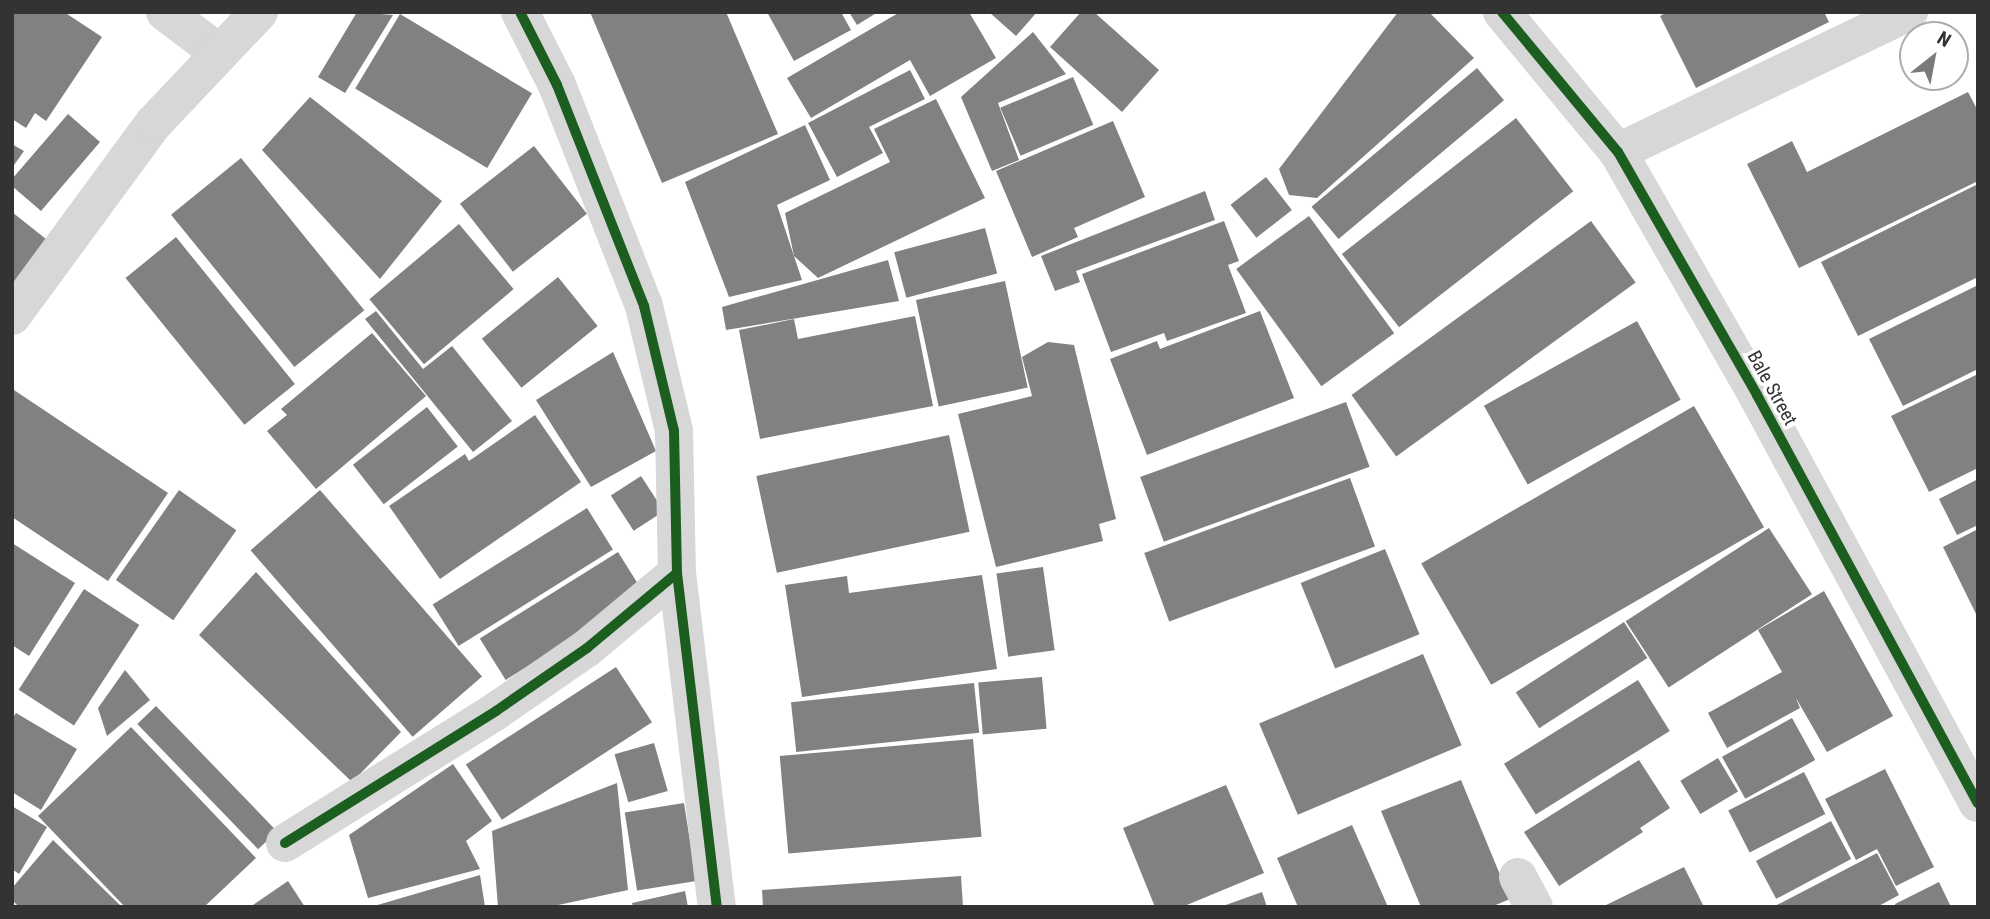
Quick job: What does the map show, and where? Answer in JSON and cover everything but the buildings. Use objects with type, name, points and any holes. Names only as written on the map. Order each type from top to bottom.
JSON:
[{"type":"street","points":[[165,12],[218,52]]},
{"type":"street","points":[[12,316],[154,123],[218,52],[259,12]]},
{"type":"street","points":[[520,12],[557,85],[644,306],[674,431],[677,573],[717,907]]},
{"type":"street","name":"Bale Street","points":[[1502,12],[1618,152],[1763,407],[1978,803]]},
{"type":"street","points":[[1618,152],[1909,12]]},
{"type":"street","points":[[285,843],[496,711],[587,648],[677,573]]},
{"type":"cycle path","points":[[520,12],[557,85],[644,306],[674,431],[677,573],[717,907]]},
{"type":"cycle path","points":[[1502,12],[1618,152],[1757,395],[1978,803]]},
{"type":"cycle path","points":[[285,843],[496,711],[587,648],[677,573]]}]
